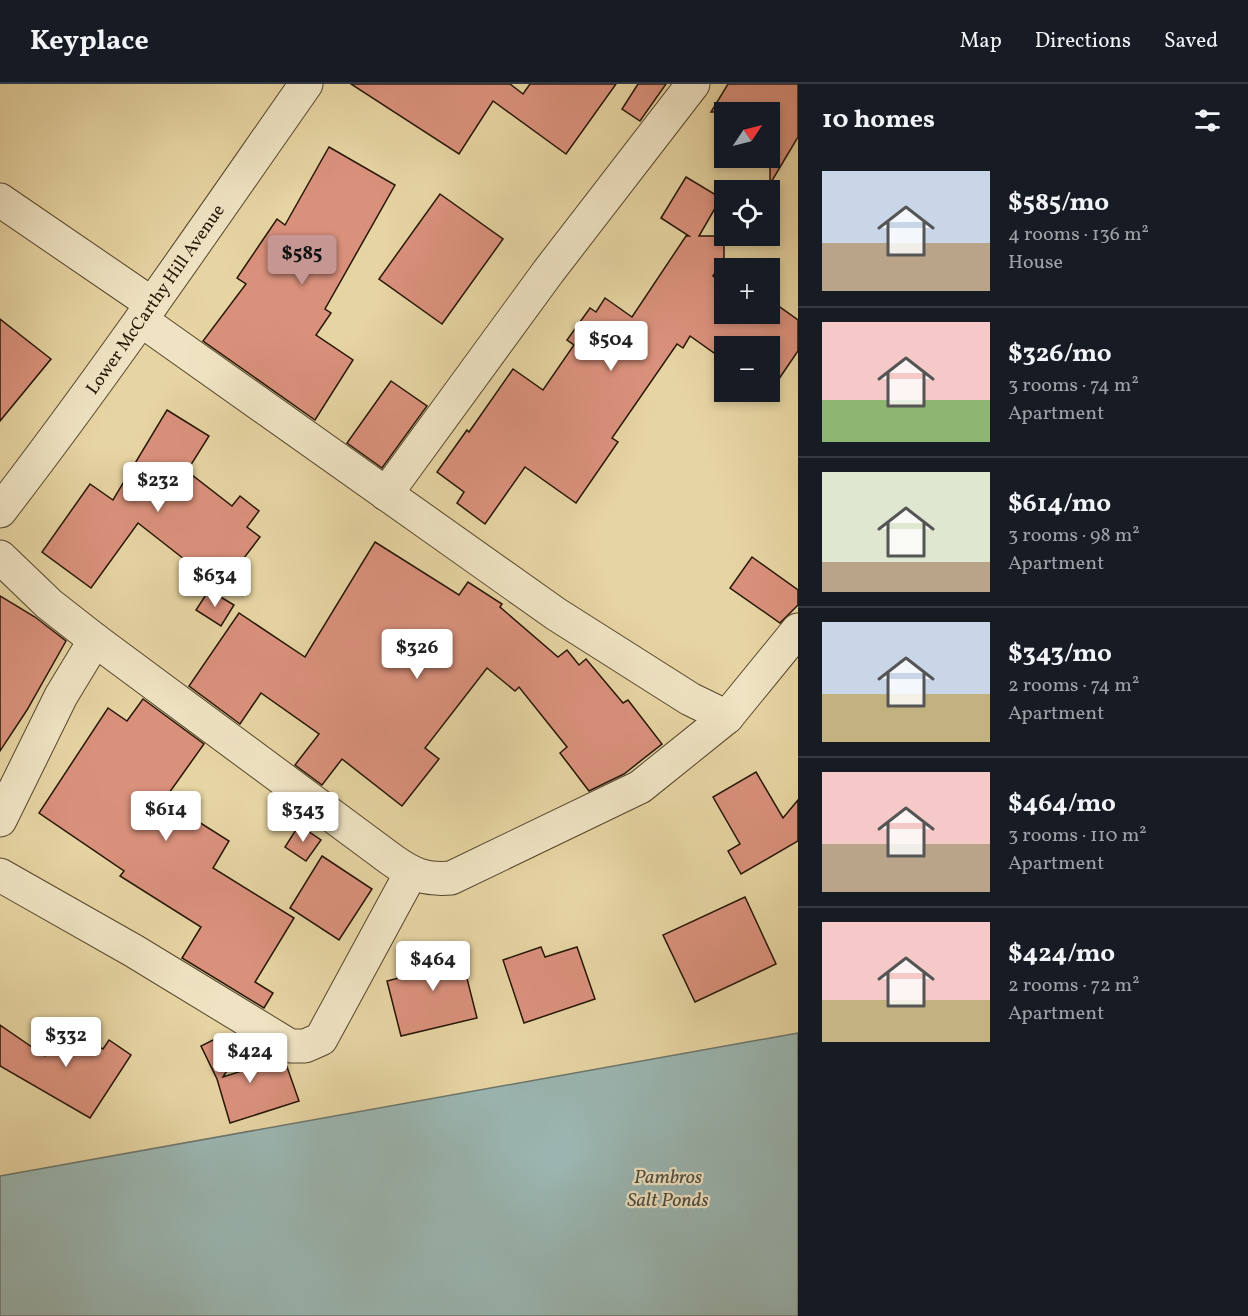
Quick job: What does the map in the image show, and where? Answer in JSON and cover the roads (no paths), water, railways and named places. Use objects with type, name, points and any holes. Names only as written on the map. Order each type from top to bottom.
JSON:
[{"type":"street","name":"Lower McCarthy Hill Avenue","points":[[0,511],[147,312],[306,84]]},
{"type":"street","points":[[386,494],[548,272],[693,84]]},
{"type":"street","points":[[0,200],[386,494],[556,614],[690,699],[727,717]]},
{"type":"street","points":[[0,557],[49,604],[95,640],[411,873],[429,880],[451,878],[640,787],[727,717],[798,630]]},
{"type":"street","points":[[0,820],[61,696],[95,640]]},
{"type":"street","points":[[0,875],[134,951],[290,1046],[305,1046],[321,1039],[411,873]]},
{"type":"water","name":"Pambros Salt Ponds","points":[[798,1033],[798,1316],[0,1316],[0,1176]]}]
